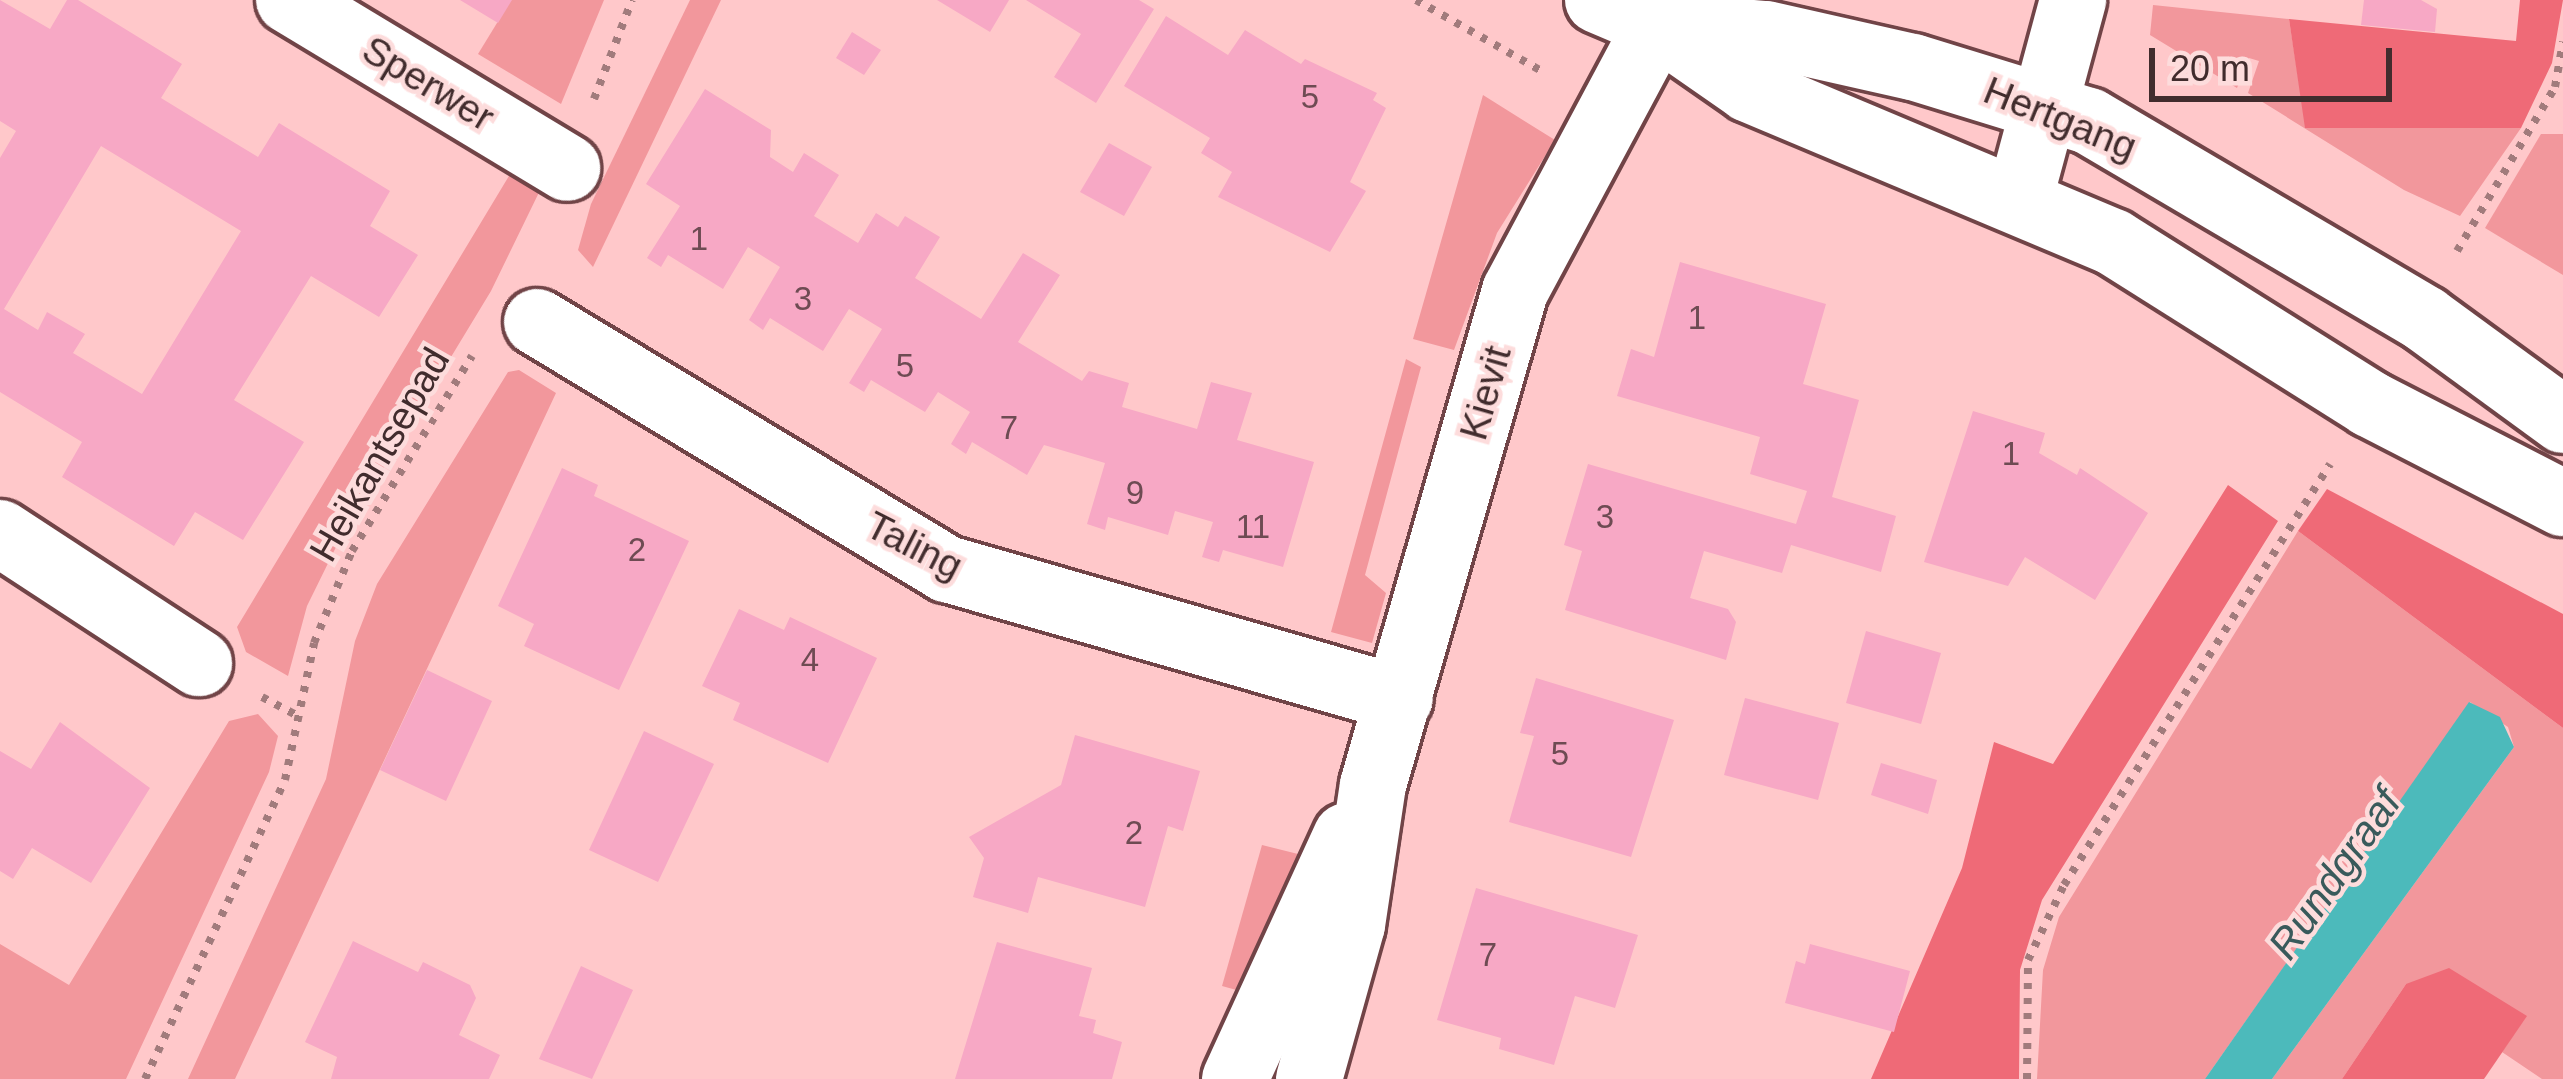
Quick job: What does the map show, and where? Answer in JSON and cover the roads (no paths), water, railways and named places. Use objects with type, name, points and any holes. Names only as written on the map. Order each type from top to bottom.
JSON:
[{"type":"street","name":"Sperwer","points":[[289,0],[567,168]]},
{"type":"street","name":"Hertgang","points":[[1598,0],[1657,25],[1749,89],[2020,197],[2113,242],[2352,430],[2563,503]]},
{"type":"street","points":[[2020,197],[2073,0]]},
{"type":"street","name":"Hertgang","points":[[1657,25],[1766,34],[2047,105],[2176,168],[2425,319],[2563,420]]},
{"type":"street","name":"Kievit","points":[[1234,1079],[1373,785],[1516,291],[1657,25]]},
{"type":"street","name":"Taling","points":[[509,332],[947,569],[1400,699]]},
{"type":"street","points":[[0,533],[199,663]]},
{"type":"street","name":"Kievit","points":[[1309,1079],[1352,925],[1373,785]]},
{"type":"water","points":[[2469,702],[2500,717],[2514,747],[2272,1079],[2205,1079]]},
{"type":"water label","name":"Rundgraaf","points":[[2335,874]]}]
